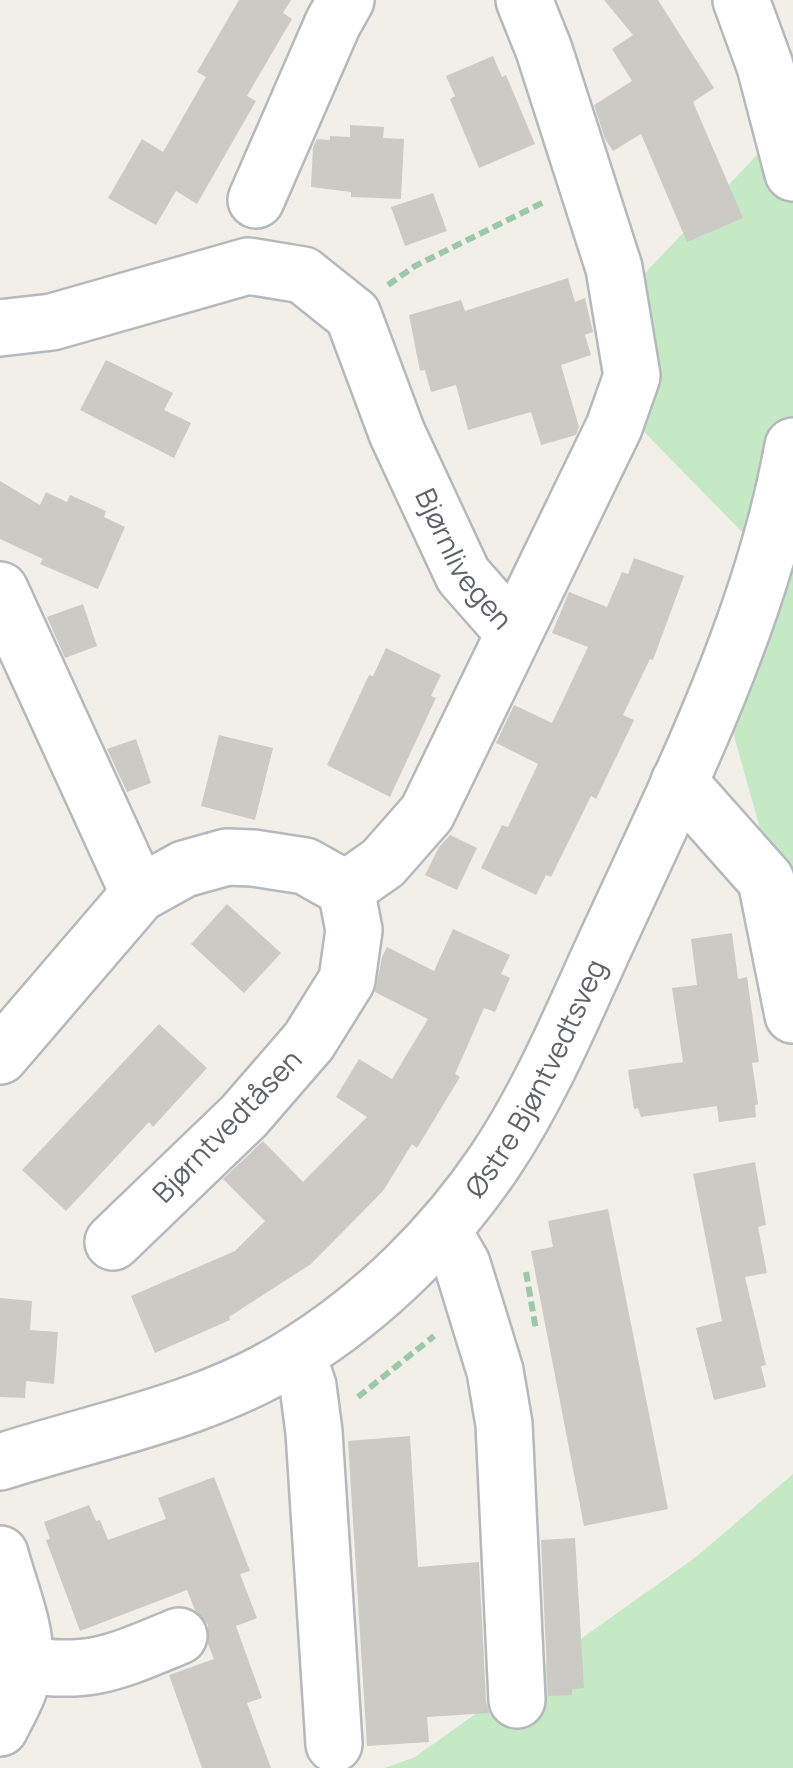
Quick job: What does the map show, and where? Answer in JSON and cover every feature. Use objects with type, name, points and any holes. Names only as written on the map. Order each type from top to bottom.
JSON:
[{"type":"street","points":[[256,200],[346,0]]},
{"type":"street","name":"Bjørnlivegen","points":[[0,328],[52,322],[248,266],[303,276],[352,315],[396,433],[464,576],[513,632],[614,427],[632,376],[614,268],[544,50],[524,0]]},
{"type":"street","points":[[741,0],[765,66],[793,173]]},
{"type":"street","name":"Østre Bjøntvedtsveg","points":[[0,1462],[236,1388],[297,1354],[352,1314],[406,1268],[442,1230],[495,1161],[537,1092],[710,714],[746,616],[793,446]]},
{"type":"street","points":[[0,590],[139,894]]},
{"type":"street","points":[[0,1056],[139,894],[184,869],[227,857],[305,866],[346,888],[383,863],[427,813],[513,632]]},
{"type":"street","points":[[679,782],[766,880],[793,1015]]},
{"type":"street","name":"Bjørntvedtåsen","points":[[113,1242],[244,1116],[310,1041],[348,980],[354,930],[346,888]]},
{"type":"street","points":[[442,1230],[462,1264],[495,1371],[504,1424],[516,1700]]},
{"type":"street","points":[[297,1354],[308,1386],[314,1432],[334,1744]]},
{"type":"street","points":[[0,1554],[21,1632],[25,1664],[15,1699],[0,1728]]},
{"type":"street","points":[[25,1664],[63,1670],[89,1668],[118,1661],[178,1636]]},
{"type":"path","points":[[401,274],[539,204]]},
{"type":"path","points":[[314,1432],[475,1308]]},
{"type":"green space","points":[[793,117],[793,946],[726,707],[781,572],[617,404],[628,291]]},
{"type":"green space","points":[[793,1474],[793,1768],[385,1768],[415,1757],[696,1557]]},
{"type":"building","points":[[239,0],[291,0],[283,13],[292,19],[247,96],[256,101],[197,204],[176,191],[156,225],[108,198],[142,139],[163,152],[206,77],[197,72]]},
{"type":"building","points":[[604,0],[658,0],[714,88],[693,102],[743,218],[687,242],[641,134],[613,151],[605,139],[594,105],[632,81],[612,49],[633,35]]},
{"type":"building","points":[[493,56],[502,77],[506,75],[535,144],[479,168],[450,99],[455,96],[446,76]]},
{"type":"building","points":[[350,125],[384,127],[383,138],[404,139],[401,199],[351,197],[351,192],[311,187],[317,139],[350,137]]},
{"type":"building","points":[[433,193],[447,231],[405,246],[391,207]]},
{"type":"building","points":[[568,278],[575,302],[585,298],[593,332],[585,335],[591,355],[561,365],[579,427],[576,435],[541,445],[531,412],[468,430],[456,385],[431,392],[425,370],[420,371],[409,315],[461,300],[465,311]]},
{"type":"building","points":[[106,360],[173,393],[164,410],[191,423],[174,458],[80,410]]},
{"type":"building","points":[[0,481],[40,505],[46,492],[67,502],[70,495],[106,511],[104,517],[125,527],[98,589],[40,564],[43,559],[0,539]]},
{"type":"building","points":[[634,558],[684,576],[653,660],[650,659],[623,715],[634,720],[596,799],[591,796],[551,877],[546,875],[536,895],[481,868],[502,825],[508,827],[538,764],[496,743],[514,705],[552,723],[588,647],[552,633],[569,592],[607,607],[622,572],[628,574]]},
{"type":"building","points":[[83,604],[97,646],[65,658],[47,617]]},
{"type":"building","points":[[386,648],[441,675],[431,696],[436,698],[390,797],[327,765],[369,675],[373,676]]},
{"type":"building","points":[[219,735],[273,748],[255,820],[201,806]]},
{"type":"building","points":[[136,739],[151,783],[127,792],[107,749]]},
{"type":"building","points":[[450,835],[477,848],[457,890],[425,875]]},
{"type":"building","points":[[227,904],[281,953],[244,993],[191,944]]},
{"type":"building","points":[[453,929],[510,955],[501,974],[510,978],[495,1012],[484,1008],[455,1074],[460,1077],[417,1148],[412,1144],[383,1191],[311,1264],[229,1317],[230,1320],[155,1353],[131,1296],[235,1251],[265,1221],[223,1179],[263,1141],[303,1182],[367,1117],[336,1097],[359,1059],[392,1079],[428,1019],[375,992],[382,957],[387,947],[434,971]]},
{"type":"building","points":[[732,933],[738,979],[747,977],[759,1062],[752,1063],[756,1117],[719,1122],[717,1106],[641,1117],[638,1108],[634,1109],[628,1070],[683,1062],[672,988],[697,985],[691,939]]},
{"type":"building","points":[[159,1024],[207,1068],[153,1127],[149,1122],[66,1211],[22,1170]]},
{"type":"building","points":[[755,1162],[766,1225],[758,1227],[767,1273],[745,1277],[766,1365],[761,1366],[766,1387],[714,1400],[696,1328],[722,1321],[693,1174]]},
{"type":"building","points":[[608,1209],[668,1509],[584,1526],[531,1251],[553,1247],[548,1221]]},
{"type":"building","points":[[0,1298],[32,1301],[30,1330],[58,1332],[54,1384],[26,1381],[25,1398],[0,1397]]},
{"type":"building","points":[[410,1436],[418,1567],[479,1562],[489,1713],[427,1717],[429,1742],[367,1746],[348,1441]]},
{"type":"building","points":[[214,1477],[250,1571],[240,1574],[257,1618],[236,1626],[262,1698],[247,1703],[271,1768],[202,1768],[169,1675],[214,1659],[208,1644],[208,1625],[195,1610],[187,1590],[80,1631],[46,1540],[50,1539],[44,1522],[89,1505],[108,1540],[166,1519],[158,1498]]},
{"type":"building","points":[[575,1538],[584,1688],[572,1689],[572,1695],[548,1696],[541,1540]]}]
